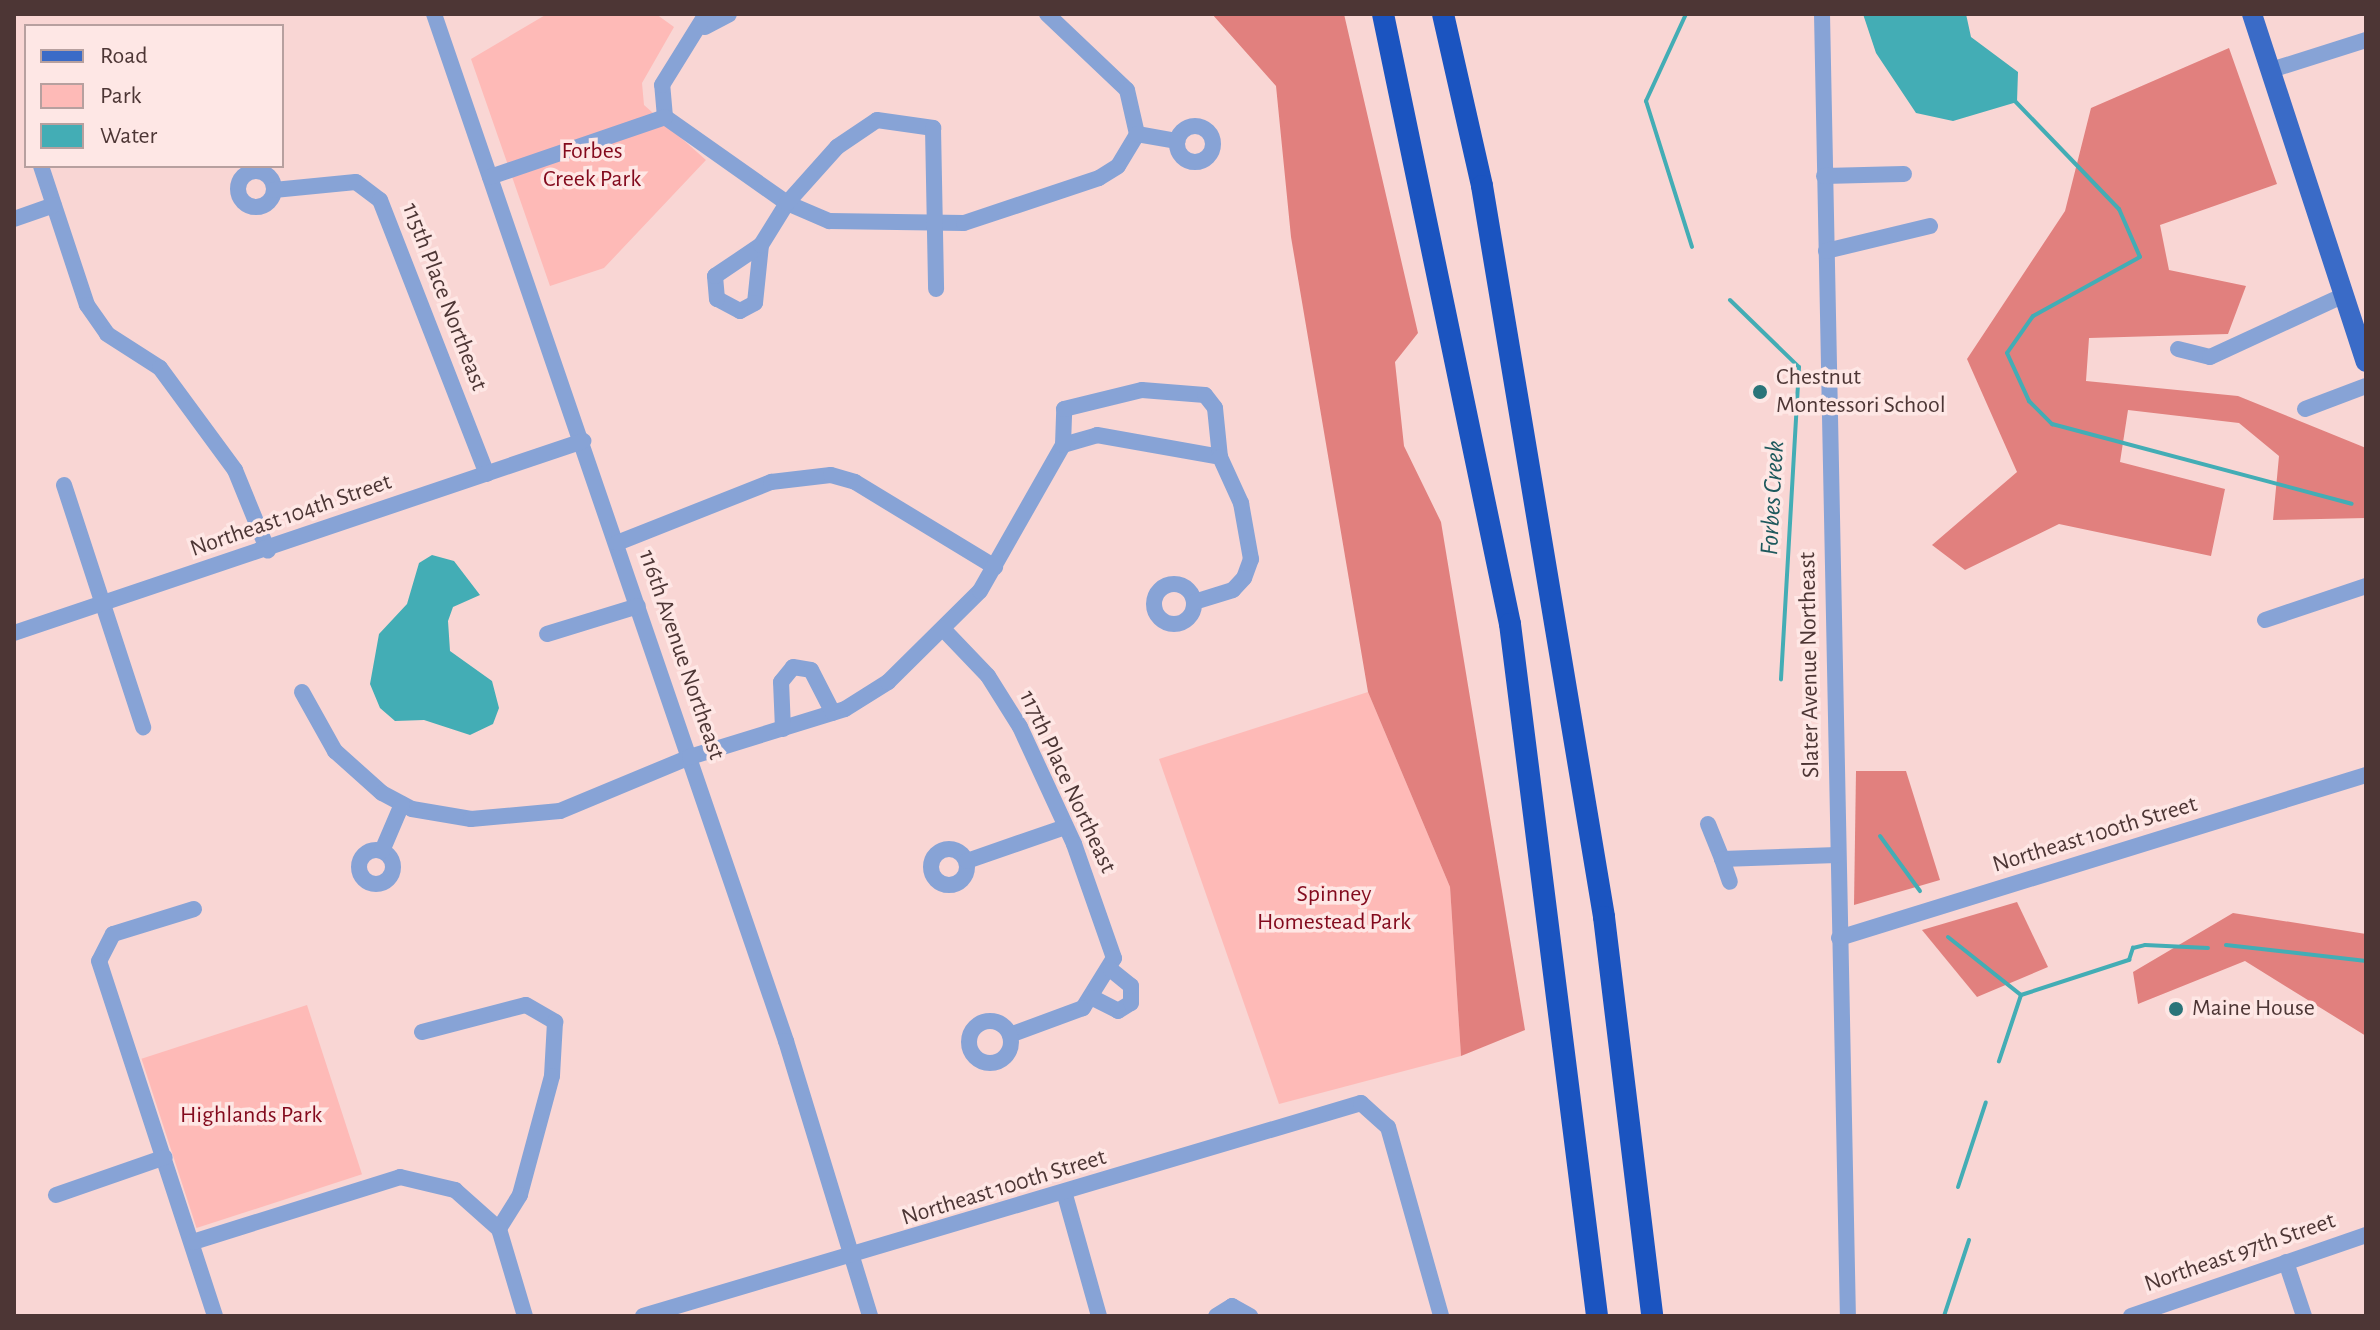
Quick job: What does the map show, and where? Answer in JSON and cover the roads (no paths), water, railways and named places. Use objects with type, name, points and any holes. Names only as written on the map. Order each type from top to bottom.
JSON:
[{"type":"highway","points":[[1383,14],[1510,624],[1597,1316]]},
{"type":"highway","points":[[1443,14],[1482,186],[1604,917],[1652,1316]]},
{"type":"main road","points":[[2252,14],[2366,362]]},
{"type":"street","name":"116th Avenue Northeast","points":[[434,14],[690,757],[870,1316]]},
{"type":"street","points":[[729,14],[705,20],[662,85],[665,117],[787,203],[829,221],[931,223],[984,218],[1099,178],[1118,166],[1137,134],[1127,90],[1047,14]]},
{"type":"street","name":"Slater Avenue Northeast","points":[[1822,14],[1848,1316]]},
{"type":"street","points":[[2271,70],[2366,40]]},
{"type":"street","points":[[490,177],[665,117]]},
{"type":"street","points":[[761,245],[787,203],[837,147],[877,120],[933,128],[931,223],[936,289]]},
{"type":"street","points":[[1137,134],[1177,141]]},
{"type":"street","points":[[42,168],[87,305],[107,334],[160,368],[235,470],[268,551]]},
{"type":"street","points":[[1824,176],[1904,174]]},
{"type":"street","name":"115th Place Northeast","points":[[274,190],[356,182],[380,200],[487,474]]},
{"type":"street","points":[[14,219],[54,205]]},
{"type":"street","points":[[1826,251],[1930,226]]},
{"type":"street","points":[[2178,349],[2210,357],[2344,295]]},
{"type":"street","points":[[2305,409],[2366,386]]},
{"type":"street","points":[[302,692],[335,751],[402,804],[471,819],[531,816],[690,757],[833,713],[869,697],[945,631],[995,567],[1063,445],[1064,409],[1077,400],[1172,388],[1205,395],[1222,427],[1220,457],[1241,503],[1251,559],[1233,590],[1194,602]]},
{"type":"street","points":[[1063,445],[1097,435],[1220,457]]},
{"type":"street","name":"Northeast 104th Street","points":[[14,633],[268,551],[583,441]]},
{"type":"street","points":[[617,543],[771,482],[812,474],[855,482],[995,567]]},
{"type":"street","points":[[64,485],[143,727]]},
{"type":"street","points":[[2265,620],[2366,586]]},
{"type":"street","points":[[547,634],[638,606]]},
{"type":"street","name":"117th Place Northeast","points":[[945,631],[1005,698],[1065,827],[1114,958],[1103,985]]},
{"type":"street","points":[[783,729],[781,682],[793,667],[811,670],[833,713]]},
{"type":"street","name":"Northeast 100th Street","points":[[1839,938],[2366,775]]},
{"type":"street","points":[[382,851],[402,804]]},
{"type":"street","points":[[1708,824],[1730,882]]},
{"type":"street","points":[[967,861],[1065,827]]},
{"type":"street","points":[[1722,859],[1837,855]]},
{"type":"street","points":[[194,909],[113,934],[102,946],[99,961],[215,1316]]},
{"type":"street","points":[[1010,1035],[1071,1015],[1103,985]]},
{"type":"street","name":"117th Place Northeast","points":[[1103,985],[1131,986],[1131,1003],[1118,1011],[1103,985]]},
{"type":"street","points":[[422,1032],[509,1007],[547,1013],[559,1039],[520,1195],[499,1229]]},
{"type":"street","name":"Northeast 100th Street","points":[[643,1316],[1065,1195],[1349,1105],[1376,1109],[1388,1127],[1441,1316]]},
{"type":"street","points":[[56,1195],[165,1157]]},
{"type":"street","points":[[193,1242],[400,1177],[455,1190],[499,1229],[525,1316]]},
{"type":"street","points":[[1065,1195],[1099,1316]]},
{"type":"street","name":"Northeast 97th Street","points":[[2131,1316],[2366,1235]]},
{"type":"street","points":[[2286,1262],[2304,1316]]},
{"type":"street","points":[[1216,1316],[1232,1306],[1250,1316]]},
{"type":"water","points":[[1863,14],[1966,14],[1971,37],[2018,72],[2017,102],[1953,121],[1916,113],[1876,53]]},
{"type":"water","points":[[432,555],[454,561],[480,595],[453,607],[448,621],[450,651],[492,681],[499,708],[493,724],[470,735],[424,720],[395,721],[380,708],[370,684],[379,634],[407,604],[419,563]]},
{"type":"waterway","name":"Forbes Creek","points":[[1686,14],[1646,101],[1692,247]]},
{"type":"waterway","points":[[2013,99],[2119,209],[2140,257],[2033,316],[2007,353],[2029,401],[2052,424],[2352,504]]},
{"type":"waterway","name":"Forbes Creek","points":[[1730,300],[1799,367],[1781,679]]},
{"type":"waterway","name":"Forbes Creek","points":[[1880,836],[1920,891]]},
{"type":"waterway","name":"Forbes Creek","points":[[1948,937],[2021,995],[1999,1061]]},
{"type":"waterway","points":[[2021,995],[2129,960],[2133,948],[2145,945],[2208,948]]},
{"type":"waterway","points":[[2226,945],[2366,961]]},
{"type":"waterway","name":"Forbes Creek","points":[[1958,1187],[1986,1102]]},
{"type":"waterway","name":"Forbes Creek","points":[[1944,1316],[1969,1240]]},
{"type":"place","name":"Chestnut Montessori School","points":[[1760,392]]},
{"type":"place","name":"Maine House","points":[[2176,1009]]},
{"type":"park label","name":"Forbes Creek Park","points":[[592,166]]},
{"type":"park label","name":"Spinney Homestead Park","points":[[1334,909]]},
{"type":"park label","name":"Highlands Park","points":[[251,1116]]}]
